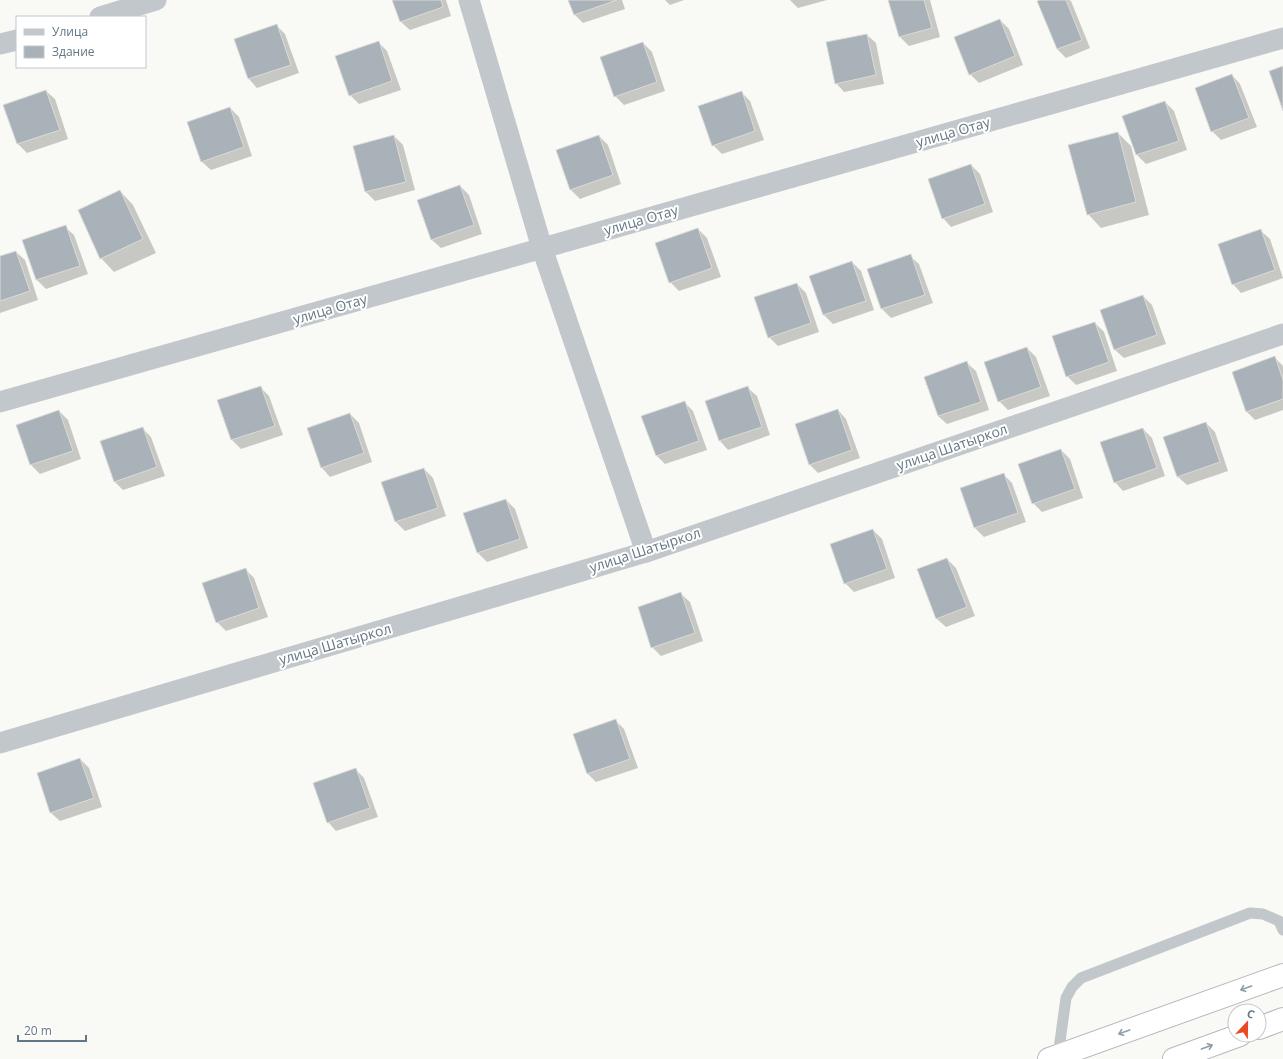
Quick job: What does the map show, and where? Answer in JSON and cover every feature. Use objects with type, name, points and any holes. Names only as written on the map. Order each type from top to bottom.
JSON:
[{"type":"highway","points":[[1053,1057],[1283,975]]},
{"type":"highway","points":[[1267,1025],[1283,1019]]},
{"type":"highway","points":[[1174,1059],[1227,1040]]},
{"type":"street","points":[[103,16],[156,0]]},
{"type":"street","points":[[469,0],[542,248],[646,552]]},
{"type":"street","name":"улица Отау","points":[[0,402],[1283,38]]},
{"type":"street","points":[[0,44],[16,40]]},
{"type":"street","name":"улица Шатыркол","points":[[0,743],[646,552],[1283,334]]},
{"type":"lane","points":[[1053,1057],[1066,998],[1072,987],[1081,978],[1250,913],[1263,914],[1279,921],[1283,930]]},
{"type":"building","points":[[392,0],[441,0],[443,7],[400,22]]},
{"type":"building","points":[[568,0],[617,0],[574,15]]},
{"type":"building","points":[[888,0],[924,0],[932,28],[899,37]]},
{"type":"building","points":[[1066,0],[1082,40],[1057,49],[1037,1]]},
{"type":"building","points":[[1000,19],[1015,56],[969,75],[954,37]]},
{"type":"building","points":[[277,24],[291,65],[248,79],[234,39]]},
{"type":"building","points":[[867,34],[876,75],[835,84],[826,42]]},
{"type":"building","points":[[379,41],[392,81],[349,96],[335,56]]},
{"type":"building","points":[[643,42],[657,82],[614,97],[600,57]]},
{"type":"building","points":[[1283,66],[1283,111],[1269,71]]},
{"type":"building","points":[[1232,74],[1249,118],[1211,132],[1195,88]]},
{"type":"building","points":[[46,90],[60,130],[17,144],[3,105]]},
{"type":"building","points":[[742,91],[755,131],[712,146],[698,106]]},
{"type":"building","points":[[1165,101],[1179,141],[1136,155],[1122,116]]},
{"type":"building","points":[[230,107],[244,147],[201,162],[187,122]]},
{"type":"building","points":[[1118,132],[1136,202],[1087,215],[1068,145]]},
{"type":"building","points":[[394,135],[406,182],[365,192],[353,146]]},
{"type":"building","points":[[599,135],[613,175],[570,190],[556,150]]},
{"type":"building","points":[[971,164],[985,204],[942,219],[928,179]]},
{"type":"building","points":[[460,185],[474,225],[431,240],[417,200]]},
{"type":"building","points":[[120,190],[143,239],[100,259],[78,210]]},
{"type":"building","points":[[66,225],[80,266],[36,280],[22,240]]},
{"type":"building","points":[[698,228],[712,268],[669,283],[655,243]]},
{"type":"building","points":[[1261,229],[1275,270],[1232,285],[1218,244]]},
{"type":"building","points":[[16,251],[30,291],[0,301],[0,256]]},
{"type":"building","points":[[911,254],[925,295],[881,309],[867,269]]},
{"type":"building","points":[[852,261],[866,301],[823,315],[809,276]]},
{"type":"building","points":[[797,283],[811,323],[768,338],[754,297]]},
{"type":"building","points":[[1143,295],[1157,335],[1114,350],[1100,310]]},
{"type":"building","points":[[1095,322],[1109,362],[1066,377],[1052,336]]},
{"type":"building","points":[[1027,347],[1041,387],[998,402],[984,362]]},
{"type":"building","points":[[1275,356],[1283,380],[1283,399],[1246,412],[1232,372]]},
{"type":"building","points":[[967,361],[981,402],[938,416],[924,377]]},
{"type":"building","points":[[261,386],[275,426],[231,440],[217,400]]},
{"type":"building","points":[[748,386],[762,427],[719,441],[705,401]]},
{"type":"building","points":[[685,401],[699,441],[656,456],[641,416]]},
{"type":"building","points":[[838,409],[852,450],[809,465],[795,424]]},
{"type":"building","points":[[59,410],[73,451],[30,465],[16,425]]},
{"type":"building","points":[[350,413],[364,453],[321,468],[307,428]]},
{"type":"building","points":[[1206,422],[1220,462],[1177,477],[1163,437]]},
{"type":"building","points":[[143,427],[157,467],[114,482],[100,441]]},
{"type":"building","points":[[1143,428],[1157,468],[1114,483],[1100,442]]},
{"type":"building","points":[[1061,449],[1075,489],[1032,504],[1018,464]]},
{"type":"building","points":[[424,468],[438,508],[395,522],[381,482]]},
{"type":"building","points":[[1004,473],[1018,513],[974,528],[960,488]]},
{"type":"building","points":[[506,499],[520,539],[477,553],[463,513]]},
{"type":"building","points":[[873,529],[887,569],[844,584],[830,544]]},
{"type":"building","points":[[947,558],[967,607],[936,619],[917,569]]},
{"type":"building","points":[[246,568],[259,608],[216,623],[202,583]]},
{"type":"building","points":[[681,592],[695,633],[651,648],[638,607]]},
{"type":"building","points":[[616,719],[630,759],[587,774],[573,734]]},
{"type":"building","points":[[80,758],[94,798],[50,813],[37,773]]},
{"type":"building","points":[[356,768],[370,808],[327,823],[313,783]]}]
